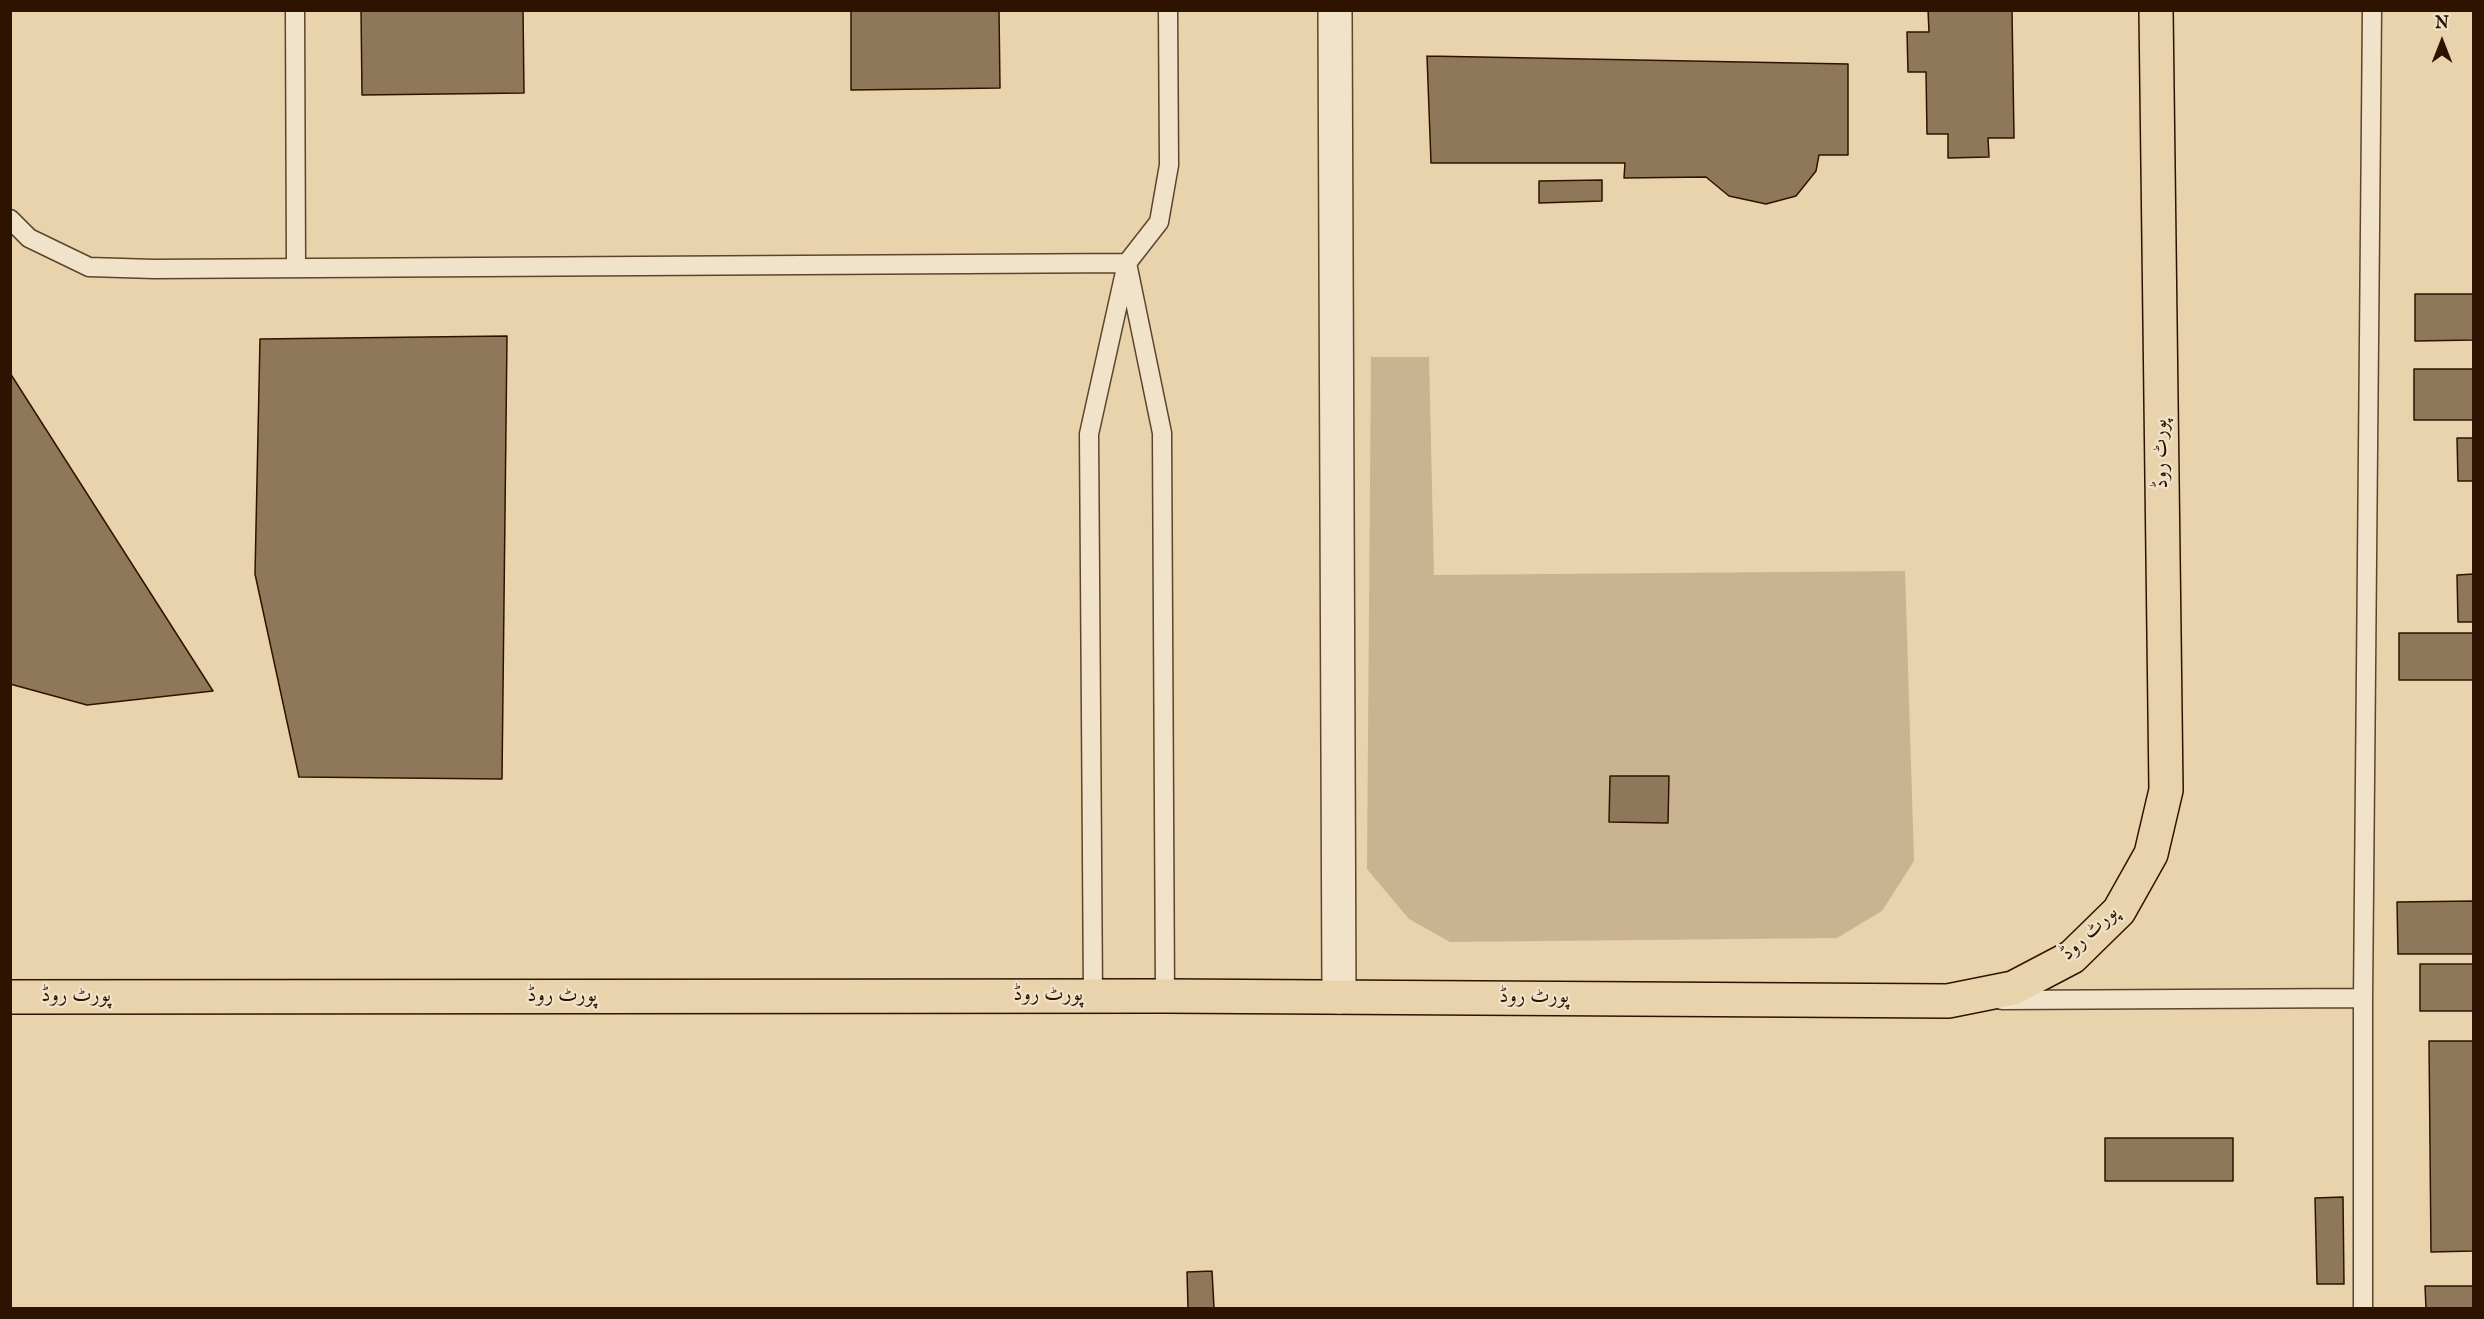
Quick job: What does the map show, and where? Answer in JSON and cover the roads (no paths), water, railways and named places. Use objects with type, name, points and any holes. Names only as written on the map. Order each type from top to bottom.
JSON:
[{"type":"main road","name":"پورٹ روڈ","points":[[10,997],[1165,996],[1948,1001],[2013,988],[2072,957],[2119,911],[2151,854],[2166,790],[2157,10]]},
{"type":"street","points":[[1335,10],[1339,998]]},
{"type":"lane","points":[[295,10],[296,268]]},
{"type":"lane","points":[[1093,996],[1089,434],[1127,263],[1159,222],[1169,165],[1168,10]]},
{"type":"lane","points":[[2363,1308],[2363,998],[2372,10]]},
{"type":"lane","points":[[10,219],[29,238],[89,267],[1127,263]]},
{"type":"lane","points":[[1127,263],[1162,433],[1165,996]]},
{"type":"lane","points":[[1948,1001],[2363,998]]}]
